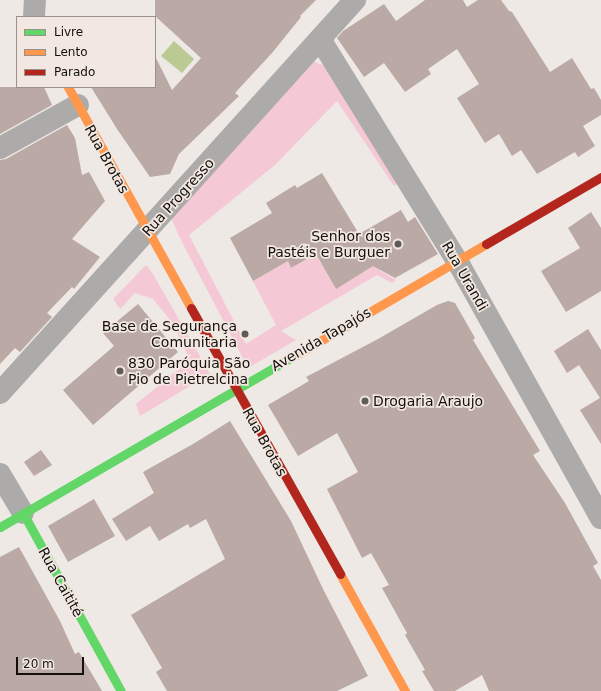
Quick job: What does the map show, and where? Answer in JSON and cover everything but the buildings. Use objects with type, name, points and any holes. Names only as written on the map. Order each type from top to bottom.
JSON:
[{"type":"street","points":[[34,16],[35,0]]},
{"type":"street","name":"Rua Progresso","points":[[0,393],[355,0]]},
{"type":"street","name":"Rua Urandi","points":[[320,39],[456,260],[601,518]]},
{"type":"street","points":[[0,148],[73,96]]},
{"type":"street","name":"Rua Brotas","points":[[73,96],[405,691]]},
{"type":"street","name":"Avenida Tapajós","points":[[0,527],[456,260],[601,177]]},
{"type":"street","name":"Rua Caitité","points":[[0,474],[121,691]]},
{"type":"shaded area","points":[[174,41],[194,59],[182,73],[161,56]]},
{"type":"shaded area","points":[[312,61],[328,67],[398,183],[394,186],[337,101],[275,165],[189,235],[246,344],[276,325],[253,281],[288,261],[291,268],[316,255],[336,288],[376,264],[379,270],[396,280],[392,283],[377,275],[281,331],[296,340],[248,368],[170,216]]},
{"type":"shaded area","points":[[146,265],[153,274],[210,374],[140,416],[136,404],[190,360],[172,322],[153,299],[135,293],[120,309],[113,299]]},
{"type":"traffic: fast","points":[[0,527],[296,355]]},
{"type":"traffic: fast","points":[[23,513],[121,691]]},
{"type":"traffic: slow","points":[[69,88],[191,308]]},
{"type":"traffic: slow","points":[[296,355],[486,244]]},
{"type":"traffic: slow","points":[[340,574],[405,691]]},
{"type":"traffic: jam","points":[[486,244],[601,177]]},
{"type":"traffic: jam","points":[[191,308],[340,574]]},
{"type":"place","name":"Senhor dos Pastéis e Burguer","points":[[398,244]]},
{"type":"place","name":"Base de Segurança Comunitaria","points":[[245,334]]},
{"type":"place","name":"830 Paróquia São Pio de Pietrelcina","points":[[120,371]]},
{"type":"place","name":"Drogaria Araujo","points":[[365,401]]}]
